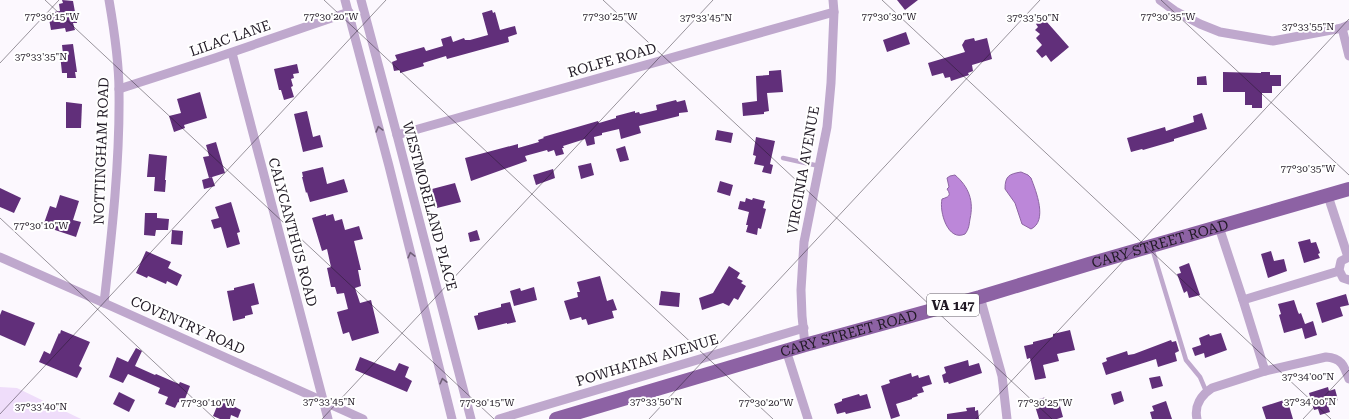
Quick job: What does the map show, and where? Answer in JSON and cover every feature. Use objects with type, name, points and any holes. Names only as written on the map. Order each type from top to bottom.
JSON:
[{"type":"main road","name":"CARY STREET ROAD","points":[[556,419],[786,350],[980,297],[1349,189]]},
{"type":"street","name":"NOTTINGHAM ROAD","points":[[104,303],[116,186],[119,89],[114,26],[109,0]]},
{"type":"street","points":[[345,0],[452,419]]},
{"type":"street","name":"WESTMORELAND PLACE","points":[[361,0],[398,135],[471,419]]},
{"type":"street","name":"VIRGINIA AVENUE","points":[[805,345],[801,290],[804,242],[827,127],[831,83],[834,12],[833,0]]},
{"type":"street","points":[[1160,0],[1175,11],[1200,24],[1220,32],[1273,41],[1345,27],[1349,56]]},
{"type":"street","name":"LILAC LANE","points":[[119,89],[232,53],[349,12]]},
{"type":"street","name":"ROLFE ROAD","points":[[398,135],[834,12]]},
{"type":"street","name":"CALYCANTHUS ROAD","points":[[232,53],[328,419]]},
{"type":"street","points":[[1328,196],[1349,257],[1342,261],[1339,265],[1339,271],[1343,278],[1349,280]]},
{"type":"street","points":[[1218,227],[1265,371]]},
{"type":"street","name":"COVENTRY ROAD","points":[[0,257],[363,419]]},
{"type":"street","points":[[1243,300],[1339,271]]},
{"type":"street","points":[[980,297],[1002,376],[1007,419]]},
{"type":"street","name":"POWHATAN AVENUE","points":[[499,419],[804,328]]},
{"type":"street","points":[[786,350],[808,419]]},
{"type":"street","points":[[1197,419],[1196,408],[1206,391],[1265,371],[1326,357],[1338,359],[1342,363],[1349,379]]},
{"type":"lane","points":[[783,158],[818,166]]},
{"type":"lane","points":[[1152,246],[1186,360],[1200,377],[1206,391]]},
{"type":"shaded area","points":[[1021,172],[1031,178],[1038,198],[1040,213],[1039,219],[1036,225],[1031,229],[1022,224],[1015,203],[1005,189],[1008,176]]},
{"type":"shaded area","points":[[955,175],[964,184],[971,200],[971,212],[968,229],[965,234],[959,235],[954,234],[949,230],[943,218],[941,205],[942,199],[948,197],[949,195],[947,189],[949,187],[947,178]]},
{"type":"shaded area","points":[[0,387],[17,388],[81,419],[0,419]]},
{"type":"building","points":[[62,0],[73,1],[77,23],[73,23],[75,30],[66,32],[65,28],[51,30],[48,13],[60,11],[59,4],[63,3]]},
{"type":"building","points":[[897,0],[918,0],[905,10]]},
{"type":"building","points":[[492,10],[493,13],[495,12],[500,30],[515,26],[517,34],[508,37],[509,42],[447,59],[446,56],[423,63],[424,66],[400,73],[400,70],[394,71],[392,62],[397,60],[395,55],[424,47],[426,51],[443,46],[441,39],[451,36],[453,42],[464,38],[465,40],[470,40],[488,35],[482,13]]},
{"type":"building","points":[[1042,19],[1045,23],[1046,21],[1069,47],[1051,62],[1046,55],[1042,58],[1036,51],[1042,45],[1036,38],[1040,34],[1035,30],[1038,27],[1036,24]]},
{"type":"building","points":[[906,32],[910,44],[887,52],[883,40]]},
{"type":"building","points":[[974,38],[975,41],[987,38],[992,59],[972,65],[973,71],[968,73],[969,75],[951,81],[950,77],[945,78],[943,73],[932,76],[928,63],[965,52],[962,45],[965,40]]},
{"type":"building","points":[[73,44],[77,72],[75,72],[76,78],[67,78],[67,73],[62,73],[60,54],[63,54],[62,45]]},
{"type":"building","points":[[297,64],[299,73],[293,74],[294,78],[291,79],[293,86],[291,87],[294,97],[284,100],[281,90],[279,90],[274,69]]},
{"type":"building","points":[[781,70],[783,92],[767,93],[769,111],[764,112],[764,114],[743,116],[742,103],[757,101],[756,76],[769,75],[769,71]]},
{"type":"building","points":[[1223,72],[1270,72],[1270,75],[1281,75],[1281,86],[1272,86],[1272,93],[1262,93],[1262,108],[1252,108],[1252,105],[1245,105],[1245,92],[1223,92]]},
{"type":"building","points":[[1206,76],[1207,85],[1197,85],[1197,77]]},
{"type":"building","points":[[200,92],[207,118],[184,125],[185,128],[174,132],[169,116],[181,113],[177,99]]},
{"type":"building","points":[[676,100],[677,102],[685,100],[688,112],[679,113],[679,116],[639,126],[641,133],[621,139],[619,129],[602,133],[602,135],[594,137],[595,144],[587,146],[585,139],[563,146],[564,148],[562,148],[564,154],[556,156],[554,150],[548,152],[547,150],[525,156],[527,161],[471,181],[465,158],[518,144],[518,148],[539,142],[538,140],[544,138],[543,137],[598,121],[599,123],[616,118],[616,116],[635,111],[635,113],[639,112],[640,114],[657,110],[656,105]]},
{"type":"building","points":[[66,102],[82,104],[81,128],[66,128]]},
{"type":"building","points":[[307,111],[313,137],[320,135],[323,147],[303,152],[294,114]]},
{"type":"building","points":[[1202,113],[1207,129],[1174,139],[1174,141],[1131,152],[1127,138],[1165,127],[1166,131],[1194,122],[1193,116]]},
{"type":"building","points":[[717,130],[733,133],[731,143],[715,140]]},
{"type":"building","points":[[756,137],[775,141],[770,164],[773,165],[771,174],[762,172],[764,166],[754,164],[756,156],[753,155]]},
{"type":"building","points":[[216,142],[225,173],[209,178],[203,157],[209,156],[206,145]]},
{"type":"building","points":[[625,146],[629,160],[620,162],[616,149]]},
{"type":"building","points":[[149,154],[167,156],[165,192],[154,191],[155,177],[147,177]]},
{"type":"building","points":[[591,163],[594,175],[581,179],[578,166]]},
{"type":"building","points":[[323,167],[327,184],[344,179],[348,192],[310,202],[307,192],[306,193],[302,172]]},
{"type":"building","points":[[553,169],[555,178],[536,185],[533,175]]},
{"type":"building","points":[[212,177],[215,186],[204,189],[202,180]]},
{"type":"building","points":[[720,181],[733,185],[730,196],[717,192]]},
{"type":"building","points":[[455,183],[461,202],[437,208],[436,203],[430,205],[427,194],[433,193],[432,189]]},
{"type":"building","points":[[0,188],[21,198],[14,213],[0,207]]},
{"type":"building","points":[[60,195],[79,201],[73,220],[81,222],[76,237],[43,226],[50,206],[56,208]]},
{"type":"building","points":[[746,198],[765,201],[763,208],[766,209],[761,229],[758,228],[757,235],[746,232],[749,212],[738,209],[740,201],[745,202]]},
{"type":"building","points":[[231,202],[240,232],[237,233],[240,244],[227,248],[221,227],[214,229],[211,220],[219,218],[215,207]]},
{"type":"building","points":[[145,213],[157,213],[157,218],[169,219],[168,230],[156,230],[155,236],[144,235]]},
{"type":"building","points":[[326,214],[326,216],[333,214],[335,221],[342,219],[345,230],[359,226],[363,239],[354,241],[361,270],[358,270],[361,286],[355,288],[360,303],[371,300],[379,333],[352,341],[349,332],[343,334],[337,312],[348,309],[344,293],[337,294],[335,287],[331,287],[327,268],[331,267],[327,249],[322,251],[312,218]]},
{"type":"building","points":[[172,230],[183,231],[182,245],[171,244]]},
{"type":"building","points":[[477,230],[480,240],[470,242],[468,233]]},
{"type":"building","points":[[1310,239],[1311,243],[1316,242],[1320,253],[1318,254],[1320,258],[1304,263],[1298,242]]},
{"type":"building","points":[[146,251],[171,262],[168,268],[182,275],[177,286],[167,281],[166,284],[148,276],[147,278],[136,273]]},
{"type":"building","points":[[1271,251],[1274,261],[1284,259],[1287,271],[1268,278],[1261,254]]},
{"type":"building","points":[[1189,263],[1200,295],[1189,298],[1187,291],[1184,293],[1177,274],[1181,273],[1179,267]]},
{"type":"building","points":[[729,266],[740,273],[737,278],[743,281],[741,283],[746,286],[738,300],[734,298],[729,306],[723,303],[702,310],[699,298],[713,293]]},
{"type":"building","points":[[600,276],[607,301],[613,299],[617,310],[612,311],[614,318],[588,325],[586,319],[582,320],[581,317],[570,320],[564,301],[578,297],[577,292],[580,292],[577,282]]},
{"type":"building","points":[[254,283],[259,304],[251,306],[253,314],[233,321],[227,291]]},
{"type":"building","points":[[534,287],[537,300],[514,306],[510,291],[520,288],[521,291]]},
{"type":"building","points":[[661,291],[680,293],[679,307],[659,305]]},
{"type":"building","points":[[1346,294],[1349,305],[1340,307],[1343,316],[1322,323],[1316,303]]},
{"type":"building","points":[[1294,300],[1298,312],[1299,314],[1301,313],[1305,324],[1313,321],[1317,335],[1305,339],[1302,328],[1284,333],[1279,315],[1281,314],[1278,304]]},
{"type":"building","points":[[510,302],[516,322],[478,330],[474,316],[478,315],[478,313],[501,307],[501,304]]},
{"type":"building","points":[[2,310],[35,323],[25,346],[0,335],[0,315]]},
{"type":"building","points":[[61,330],[90,342],[79,366],[82,368],[77,378],[39,362],[44,351],[50,354]]},
{"type":"building","points":[[1070,330],[1075,350],[1057,354],[1059,361],[1043,365],[1046,378],[1035,380],[1030,358],[1027,359],[1024,346],[1053,337],[1053,334]]},
{"type":"building","points":[[1221,333],[1227,350],[1205,358],[1204,353],[1195,356],[1192,348],[1201,345],[1199,338],[1209,334],[1210,336]]},
{"type":"building","points":[[1171,340],[1172,342],[1176,341],[1179,351],[1175,353],[1177,361],[1158,367],[1156,359],[1106,375],[1102,363],[1107,361],[1106,358],[1127,351],[1128,355],[1134,354]]},
{"type":"building","points":[[136,348],[142,351],[135,366],[179,384],[180,382],[190,386],[183,404],[178,402],[175,408],[165,404],[168,397],[158,393],[160,388],[128,374],[123,383],[109,377],[117,357],[128,362]]},
{"type":"building","points":[[360,357],[395,371],[399,363],[409,367],[405,377],[412,381],[407,392],[355,370]]},
{"type":"building","points":[[968,360],[969,366],[979,363],[982,373],[949,384],[948,382],[944,383],[942,375],[946,373],[944,367]]},
{"type":"building","points":[[911,373],[912,377],[918,375],[919,378],[929,375],[932,384],[922,387],[924,392],[917,394],[918,396],[896,404],[900,416],[891,419],[881,386],[890,383],[889,380]]},
{"type":"building","points":[[1160,376],[1163,386],[1152,389],[1149,378]]},
{"type":"building","points":[[1328,387],[1329,391],[1335,389],[1338,400],[1327,403],[1330,412],[1320,415],[1318,409],[1314,410],[1309,393]]},
{"type":"building","points":[[1121,391],[1124,401],[1114,405],[1111,394]]},
{"type":"building","points":[[119,392],[135,400],[129,412],[113,404]]},
{"type":"building","points":[[859,394],[860,396],[867,394],[871,408],[846,414],[845,412],[837,414],[834,404],[842,401],[842,399]]},
{"type":"building","points":[[1046,397],[1048,402],[1058,399],[1063,417],[1057,419],[1039,419],[1035,406],[1037,405],[1036,400]]},
{"type":"building","points":[[220,399],[241,410],[238,418],[231,415],[230,419],[220,419],[213,416]]},
{"type":"building","points":[[1287,399],[1293,419],[1266,419],[1262,407]]},
{"type":"building","points":[[1166,401],[1172,419],[1152,419],[1150,412],[1154,411],[1152,406]]},
{"type":"building","points":[[975,407],[975,411],[978,410],[979,419],[947,419],[947,414],[967,411],[966,408]]}]
